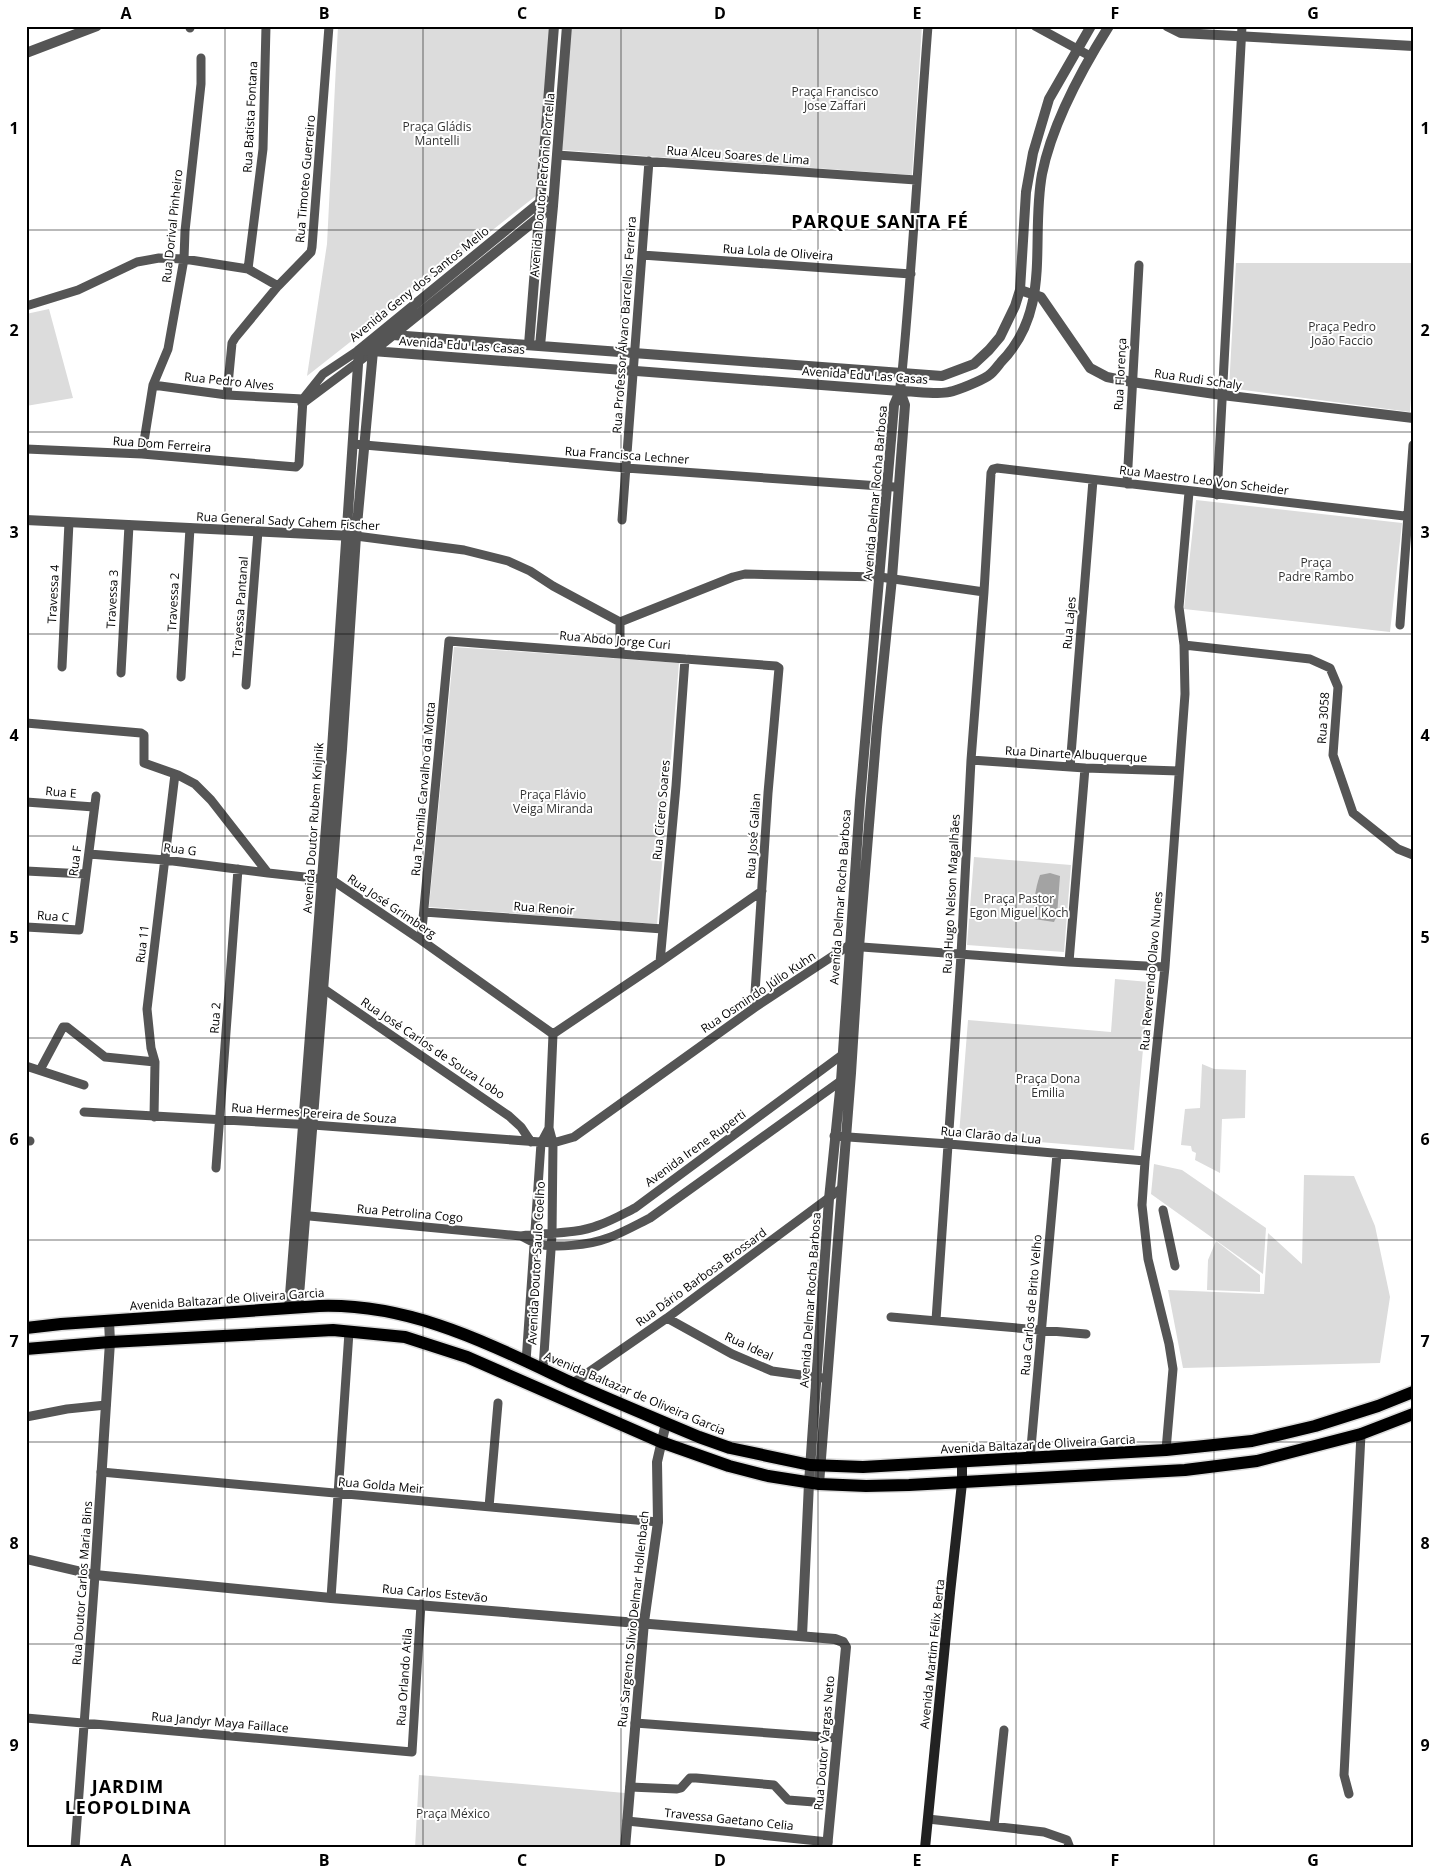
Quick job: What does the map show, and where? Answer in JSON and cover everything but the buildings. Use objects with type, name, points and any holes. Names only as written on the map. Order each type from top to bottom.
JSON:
[{"type":"main road","name":"Avenida Baltazar de Oliveira Garcia","points":[[26,1328],[294,1308],[362,1307],[414,1317],[470,1337],[666,1423],[730,1448],[815,1465],[863,1467],[962,1463],[1166,1450],[1252,1441],[1324,1423],[1378,1406],[1413,1392]]},
{"type":"main road","points":[[26,1349],[110,1342],[333,1330],[406,1337],[467,1357],[661,1442],[729,1466],[814,1484],[866,1486],[962,1483],[1185,1470],[1257,1461],[1361,1434],[1413,1414]]},
{"type":"main road","name":"Avenida Martim Félix Berta","points":[[926,1848],[962,1483],[962,1463]]},
{"type":"street","points":[[26,53],[97,26]]},
{"type":"street","name":"Rua Batista Fontana","points":[[248,269],[263,149],[266,26]]},
{"type":"street","name":"Rua Timoteo Guerreiro","points":[[227,395],[232,344],[278,286],[311,252],[329,26]]},
{"type":"street","name":"Avenida Doutor Petrônio Portella","points":[[529,345],[554,26]]},
{"type":"street","name":"Avenida Doutor Petrônio Portella","points":[[540,346],[554,206],[567,26]]},
{"type":"street","points":[[900,391],[911,274],[928,26]]},
{"type":"street","points":[[1036,26],[1090,56]]},
{"type":"street","name":"Avenida Edu Las Casas","points":[[379,334],[942,376],[974,364],[1000,337],[1015,306],[1020,290],[1026,192],[1033,153],[1049,99],[1091,26]]},
{"type":"street","name":"Avenida Edu Las Casas","points":[[359,350],[900,391],[948,393],[988,376],[1012,351],[1022,336],[1031,314],[1036,294],[1040,194],[1046,159],[1055,131],[1090,56],[1109,26]]},
{"type":"street","points":[[1167,26],[1181,33],[1241,38],[1413,46]]},
{"type":"street","points":[[1217,495],[1242,26]]},
{"type":"street","name":"Rua Dorival Pinheiro","points":[[142,454],[154,385],[168,349],[184,259],[185,231],[201,84],[201,58]]},
{"type":"street","points":[[1033,153],[1046,159]]},
{"type":"street","name":"Rua Alceu Soares de Lima","points":[[557,155],[916,180]]},
{"type":"street","name":"Rua Professor Álvaro Barcellos Ferreira","points":[[622,520],[650,161]]},
{"type":"street","name":"Avenida Geny dos Santos Mello","points":[[302,402],[323,374],[359,350],[555,191]]},
{"type":"street","name":"Avenida Geny dos Santos Mello","points":[[302,402],[395,334],[554,206]]},
{"type":"street","name":"Rua Lola de Oliveira","points":[[642,255],[911,274]]},
{"type":"street","points":[[26,306],[78,290],[137,262],[159,258],[184,259],[248,269],[278,286]]},
{"type":"street","name":"Rua Florença","points":[[1127,484],[1139,265]]},
{"type":"street","points":[[1020,290],[1036,294]]},
{"type":"street","name":"Rua Rudi Schaly","points":[[1036,294],[1047,303],[1090,368],[1107,377],[1132,382],[1413,418]]},
{"type":"street","name":"Avenida Doutor Rubem Knijnik","points":[[294,1308],[308,1124],[323,988],[327,879],[358,445],[359,350]]},
{"type":"street","name":"Avenida Doutor Rubem Knijnik","points":[[358,445],[373,351]]},
{"type":"street","name":"Rua Pedro Alves","points":[[154,385],[227,395],[302,402]]},
{"type":"street","name":"Avenida Delmar Rocha Barbosa","points":[[802,1636],[822,1378],[842,1188],[853,1045],[854,947],[860,790],[894,405],[900,391]]},
{"type":"street","name":"Avenida Delmar Rocha Barbosa","points":[[822,1378],[829,1199],[842,1055],[892,578],[905,405],[900,391]]},
{"type":"street","name":"Rua Dom Ferreira","points":[[26,449],[142,454],[296,467],[299,464],[302,402]]},
{"type":"street","name":"Rua Francisca Lechner","points":[[358,445],[626,468],[899,488]]},
{"type":"street","points":[[1400,625],[1411,517],[1413,445]]},
{"type":"street","name":"Rua Maestro Leo Von Scheider","points":[[993,469],[1411,517]]},
{"type":"street","name":"Rua Hugo Nelson Magalhães","points":[[936,1320],[961,955],[970,760],[984,592],[991,473],[993,469]]},
{"type":"street","name":"Rua Lajes","points":[[1070,767],[1093,480]]},
{"type":"street","name":"Rua Reverendo Olavo Nunes","points":[[1166,1450],[1173,1369],[1169,1344],[1148,1259],[1142,1205],[1165,967],[1185,694],[1184,645],[1178,607],[1190,492]]},
{"type":"street","name":"Rua General Sady Cahem Fischer","points":[[26,520],[351,536],[464,550],[508,561],[530,571],[553,586],[620,622]]},
{"type":"street","name":"Travessa 4","points":[[62,668],[70,522]]},
{"type":"street","name":"Travessa 3","points":[[121,673],[129,525]]},
{"type":"street","name":"Travessa 2","points":[[182,677],[190,528]]},
{"type":"street","name":"Travessa Pantanal","points":[[246,685],[258,531]]},
{"type":"street","points":[[620,653],[620,622],[734,576],[745,574],[880,577],[984,592]]},
{"type":"street","name":"Rua Abdo Jorge Curi","points":[[449,640],[778,666]]},
{"type":"street","name":"Rua Teomila Carvalho da Motta","points":[[421,940],[449,640]]},
{"type":"street","name":"Rua 3058","points":[[1184,645],[1310,659],[1330,668],[1338,687],[1333,755],[1353,813],[1398,849],[1413,855]]},
{"type":"street","name":"Rua Cícero Soares","points":[[660,962],[685,659]]},
{"type":"street","name":"Rua José Galian","points":[[754,1008],[778,666]]},
{"type":"street","points":[[26,723],[138,732],[144,735],[144,763],[175,774],[195,784],[211,800],[268,873]]},
{"type":"street","name":"Rua Dinarte Albuquerque","points":[[970,760],[1085,768],[1179,771]]},
{"type":"street","points":[[1069,962],[1085,768]]},
{"type":"street","name":"Rua 11","points":[[154,1116],[155,1062],[151,1048],[147,1009],[175,774]]},
{"type":"street","name":"Rua F","points":[[79,930],[96,796]]},
{"type":"street","name":"Rua E","points":[[26,802],[94,807]]},
{"type":"street","name":"Rua G","points":[[89,854],[165,860],[268,873]]},
{"type":"street","name":"Rua 2","points":[[216,1168],[238,869]]},
{"type":"street","points":[[26,871],[86,874]]},
{"type":"street","name":"Rua José Grimberg","points":[[268,873],[327,879],[421,940],[553,1034]]},
{"type":"street","name":"Avenida Doutor Rubem Knijnik","points":[[308,1124],[314,982],[327,879]]},
{"type":"street","points":[[553,1034],[762,891]]},
{"type":"street","name":"Rua Renoir","points":[[424,912],[663,929]]},
{"type":"street","name":"Rua C","points":[[26,926],[79,930]]},
{"type":"street","points":[[854,947],[1165,967]]},
{"type":"street","name":"Rua Osmindo Júlio Kuhn","points":[[541,1143],[553,1144],[574,1137],[754,1008],[854,947]]},
{"type":"street","name":"Rua José Carlos de Souza Lobo","points":[[314,982],[509,1116],[521,1127],[531,1142]]},
{"type":"street","points":[[40,1070],[63,1027],[67,1027],[105,1057],[155,1062]]},
{"type":"street","name":"Avenida Doutor Saulo Coelho","points":[[543,1369],[552,1235],[553,1144],[548,1128],[553,1034]]},
{"type":"street","name":"Avenida Irene Ruperti","points":[[535,1238],[599,1226],[635,1208],[853,1045]]},
{"type":"street","points":[[26,1066],[84,1085]]},
{"type":"street","points":[[535,1238],[551,1245],[593,1243],[650,1218],[851,1073]]},
{"type":"street","points":[[771,1108],[782,1122]]},
{"type":"street","name":"Rua Hermes Pereira de Souza","points":[[84,1112],[308,1124],[541,1143]]},
{"type":"street","name":"Avenida Doutor Saulo Coelho","points":[[526,1362],[541,1143],[548,1128]]},
{"type":"street","name":"Rua Clarão da Lua","points":[[834,1136],[1145,1161]]},
{"type":"street","name":"Rua Carlos de Brito Velho","points":[[1030,1459],[1057,1154]]},
{"type":"street","points":[[672,1180],[682,1196]]},
{"type":"street","name":"Rua Dário Barbosa Brossard","points":[[573,1383],[667,1318],[842,1188]]},
{"type":"street","points":[[1162,1210],[1175,1266]]},
{"type":"street","name":"Rua Petrolina Cogo","points":[[301,1215],[535,1238]]},
{"type":"street","points":[[891,1317],[1086,1334]]},
{"type":"street","name":"Rua Ideal","points":[[667,1318],[732,1354],[772,1371],[822,1378]]},
{"type":"street","name":"Rua Doutor Carlos Maria Bins","points":[[75,1848],[106,1405],[110,1342],[109,1321]]},
{"type":"street","points":[[331,1598],[349,1332]]},
{"type":"street","points":[[489,1507],[498,1403]]},
{"type":"street","points":[[26,1417],[67,1409],[106,1405]]},
{"type":"street","name":"Rua Sargento Silvio Delmar Hollenbach","points":[[625,1848],[644,1622],[658,1522],[657,1462],[666,1423]]},
{"type":"street","points":[[1349,1794],[1344,1775],[1361,1434]]},
{"type":"street","name":"Rua Golda Meir","points":[[101,1472],[658,1522]]},
{"type":"street","name":"Rua Carlos Estevão","points":[[26,1559],[94,1575],[331,1598],[802,1636],[835,1639],[843,1642]]},
{"type":"street","name":"Rua Orlando Atila","points":[[412,1752],[421,1604]]},
{"type":"street","name":"Rua Doutor Vargas Neto","points":[[828,1845],[846,1647],[843,1642]]},
{"type":"street","name":"Rua Jandyr Maya Faillace","points":[[26,1718],[412,1752]]},
{"type":"street","points":[[635,1723],[837,1738]]},
{"type":"street","points":[[994,1826],[1004,1730]]},
{"type":"street","points":[[630,1787],[677,1789],[681,1788],[690,1778],[696,1778],[774,1785],[788,1800],[814,1802]]},
{"type":"street","points":[[928,1819],[1044,1832],[1066,1840],[1070,1848]]},
{"type":"street","name":"Travessa Gaetano Celia","points":[[627,1821],[828,1845]]},
{"type":"green space","name":"Praça Gládis Mantelli","points":[[338,26],[550,26],[537,195],[307,376],[327,244]]},
{"type":"green space","name":"Praça Francisco Jose Zaffari","points":[[571,26],[922,26],[912,175],[562,150]]},
{"type":"green space","name":"Praça Pedro João Faccio","points":[[1236,263],[1413,263],[1413,371],[1410,412],[1229,388]]},
{"type":"green space","points":[[49,309],[73,398],[26,406],[26,314]]},
{"type":"green space","name":"Praça Padre Rambo","points":[[1196,500],[1402,523],[1390,632],[1184,609]]},
{"type":"green space","name":"Praça Flávio Veiga Miranda","points":[[454,647],[679,663],[657,924],[429,907]]},
{"type":"green space","name":"Praça Pastor Egon Miguel Koch","points":[[974,857],[1071,865],[1064,952],[967,945]]},
{"type":"green space","name":"Praça Dona Emilia","points":[[1115,979],[1149,982],[1134,1150],[959,1135],[968,1020],[1111,1032]]},
{"type":"green space","points":[[1202,1064],[1214,1069],[1246,1070],[1245,1118],[1222,1119],[1220,1173],[1195,1160],[1196,1153],[1192,1151],[1191,1146],[1181,1145],[1185,1109],[1200,1108]]},
{"type":"green space","points":[[1154,1164],[1182,1170],[1266,1228],[1263,1274],[1151,1194]]},
{"type":"green space","points":[[1304,1175],[1354,1176],[1375,1226],[1390,1297],[1380,1363],[1183,1368],[1168,1290],[1264,1294],[1268,1233],[1302,1264]]},
{"type":"green space","points":[[1216,1241],[1260,1275],[1260,1292],[1207,1290],[1208,1260]]},
{"type":"green space","name":"Praça México","points":[[419,1775],[625,1793],[621,1848],[415,1848]]},
{"type":"shaded area","points":[[1050,873],[1060,876],[1057,915],[1054,922],[1034,919],[1035,897],[1040,875]]},
{"type":"district","name":"PARQUE SANTA FÉ","points":[[880,221]]},
{"type":"district","name":"JARDIM LEOPOLDINA","points":[[128,1796]]}]
